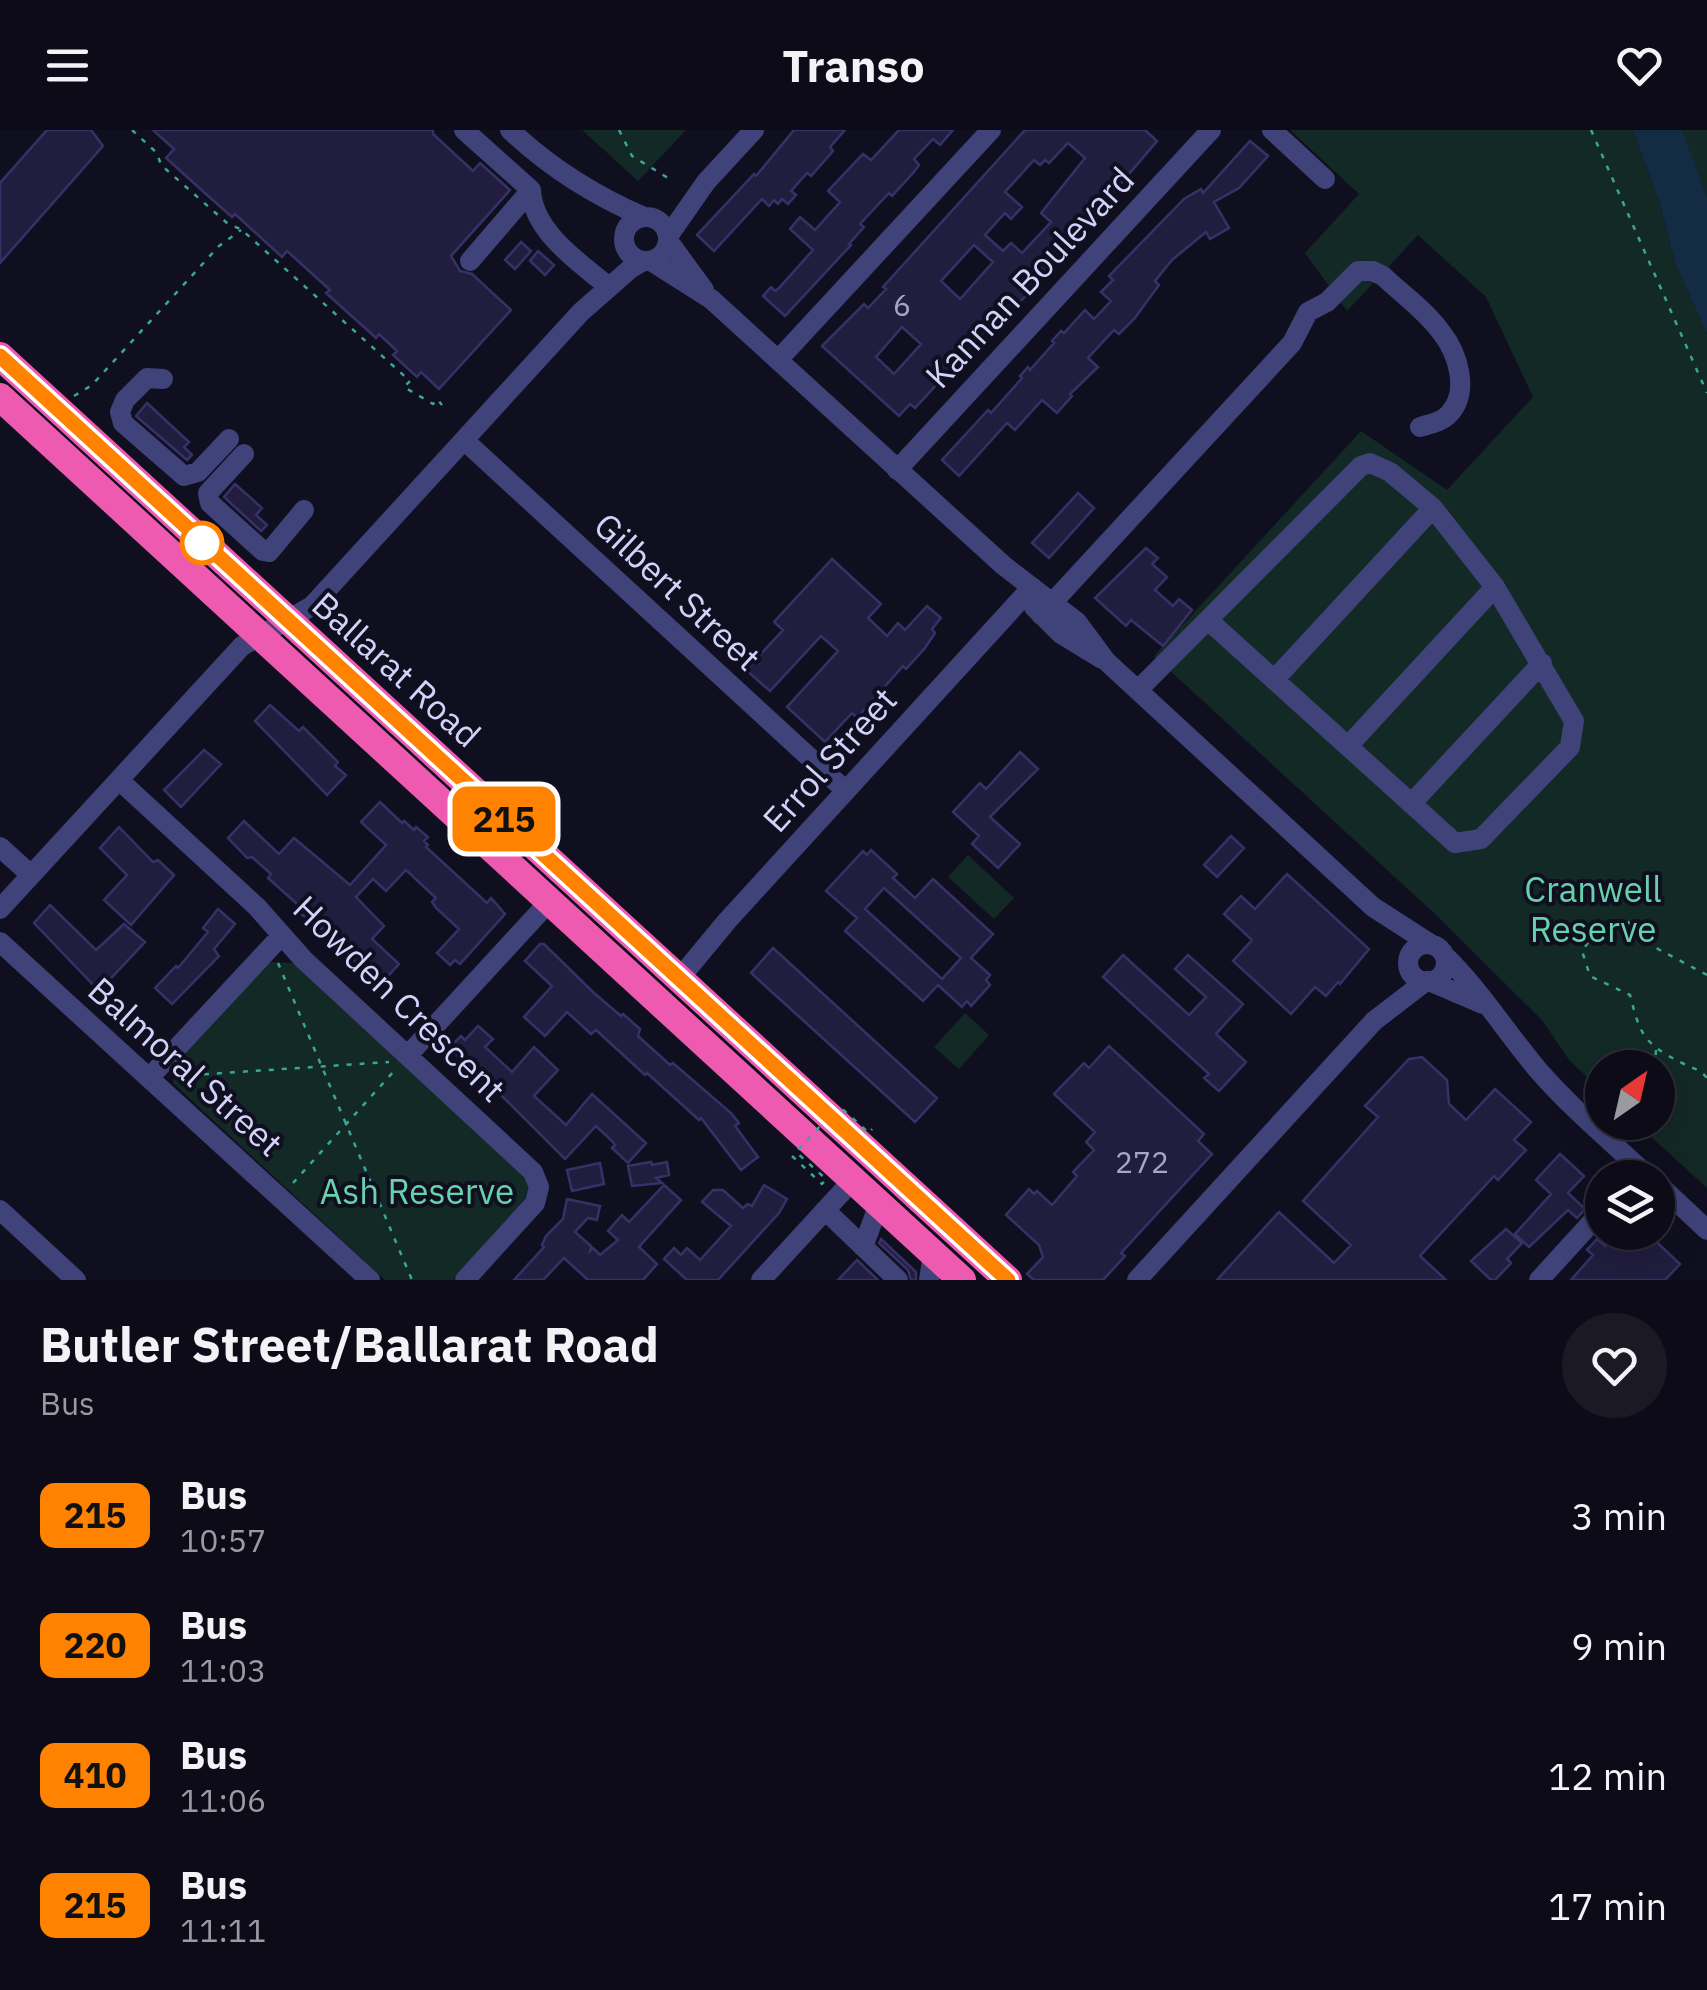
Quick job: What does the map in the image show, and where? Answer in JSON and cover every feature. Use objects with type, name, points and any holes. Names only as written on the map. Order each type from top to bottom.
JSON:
[{"type":"highway","name":"Ballarat Road","points":[[0,356],[1008,1280]]},
{"type":"highway","name":"Ballarat Road","points":[[0,396],[878,1204],[931,1267],[962,1280]]},
{"type":"street","points":[[464,130],[531,190],[532,201],[546,228],[605,284]]},
{"type":"street","points":[[510,130],[544,161],[582,187],[662,223],[711,300]]},
{"type":"street","points":[[0,909],[242,646],[312,606],[464,441],[605,284],[632,221],[687,197],[754,130]]},
{"type":"street","points":[[778,360],[991,130]]},
{"type":"street","name":"Kannan Boulevard","points":[[897,470],[1210,130]]},
{"type":"street","points":[[1272,130],[1325,179]]},
{"type":"street","points":[[605,284],[663,254],[706,182]]},
{"type":"street","points":[[582,187],[624,238],[631,255],[711,300],[1047,608],[1077,622],[1106,661],[1373,907],[1438,950],[1464,976],[1560,1094],[1626,1160]]},
{"type":"street","points":[[470,261],[531,190]]},
{"type":"street","points":[[1047,608],[1292,343],[1308,312],[1336,294],[1352,275],[1365,269],[1383,276],[1440,330],[1461,375],[1460,390],[1449,414],[1420,427]]},
{"type":"street","points":[[163,378],[147,378],[125,400],[120,412],[123,423],[184,476],[198,472],[231,442],[208,493],[210,503],[262,551],[269,552],[304,510]]},
{"type":"street","name":"Gilbert Street","points":[[464,441],[846,791]]},
{"type":"street","points":[[1138,690],[1361,466],[1370,463],[1390,472],[1433,508],[1494,587],[1574,721],[1570,748],[1480,839],[1455,844],[1208,620]]},
{"type":"street","points":[[1274,680],[1433,508]]},
{"type":"street","points":[[1348,746],[1494,587]]},
{"type":"street","name":"Errol Street","points":[[679,978],[1028,591]]},
{"type":"street","points":[[1411,804],[1542,663]]},
{"type":"street","name":"Howden Crescent","points":[[119,780],[257,908],[304,959],[526,1164],[537,1179],[535,1203],[465,1280]]},
{"type":"street","points":[[0,847],[31,875]]},
{"type":"street","points":[[409,1054],[549,902]]},
{"type":"street","points":[[1373,907],[1415,977],[1485,1005]]},
{"type":"street","points":[[149,1078],[282,936]]},
{"type":"street","name":"Balmoral Street","points":[[0,942],[370,1280]]},
{"type":"street","points":[[1374,1021],[1414,949],[1438,950]]},
{"type":"street","points":[[1137,1280],[1374,1021],[1443,973],[1438,950]]},
{"type":"street","points":[[761,1280],[852,1180]]},
{"type":"street","points":[[1675,1200],[1707,1230]]},
{"type":"street","points":[[863,1247],[878,1204]]},
{"type":"street","points":[[825,1210],[898,1280]]},
{"type":"street","points":[[5,1224],[76,1280]]},
{"type":"street","points":[[1539,1280],[1585,1230]]},
{"type":"path","points":[[132,130],[157,152],[161,165],[227,223],[242,230],[410,382],[404,387],[419,398],[442,404]]},
{"type":"path","points":[[619,130],[632,156],[673,182]]},
{"type":"path","points":[[1591,130],[1707,393]]},
{"type":"path","points":[[69,396],[92,385],[219,246],[242,230]]},
{"type":"path","points":[[1707,975],[1658,950],[1628,922],[1610,923],[1596,931],[1582,951],[1590,976],[1630,995],[1638,1028],[1656,1046],[1707,1078]]},
{"type":"path","points":[[278,964],[412,1280]]},
{"type":"path","points":[[1656,1046],[1656,1050]]},
{"type":"path","points":[[174,1076],[388,1062],[409,1054]]},
{"type":"path","points":[[288,1188],[409,1054]]},
{"type":"path","points":[[792,1156],[822,1184],[826,1179],[796,1152],[839,1106],[869,1133],[872,1129]]},
{"type":"green space","points":[[582,130],[686,130],[638,181]]},
{"type":"green space","name":"Cranwell Reserve","points":[[1290,130],[1633,130],[1660,204],[1676,266],[1707,334],[1707,1188],[1655,1140],[1675,1140],[1675,1050],[1585,1050],[1585,1075],[1569,1060],[1542,1020],[1434,913],[1154,656],[1361,431],[1447,490],[1533,397],[1486,297],[1418,235],[1347,311],[1305,253],[1359,194]]},
{"type":"green space","points":[[1665,130],[1707,130],[1707,251]]},
{"type":"green space","points":[[968,855],[1014,898],[994,919],[948,877]]},
{"type":"green space","name":"Ash Reserve","points":[[269,962],[294,963],[524,1172],[530,1184],[529,1194],[453,1280],[385,1280],[173,1083],[175,1065]]},
{"type":"green space","points":[[965,1013],[989,1035],[959,1069],[934,1047]]},
{"type":"water","points":[[1633,130],[1682,130],[1707,198],[1707,334],[1676,266],[1660,204]]},
{"type":"building","points":[[47,130],[91,130],[103,146],[0,263],[0,183]]},
{"type":"building","points":[[153,130],[433,130],[473,171],[480,163],[510,190],[451,256],[460,271],[472,274],[511,310],[439,389],[421,372],[417,377],[393,355],[397,351],[379,334],[376,338],[326,293],[330,290],[287,251],[282,257],[166,158],[174,149]]},
{"type":"building","points":[[794,130],[845,130],[811,176],[807,173],[791,191],[796,195],[788,204],[782,199],[769,206],[762,199],[714,251],[697,235],[756,176]]},
{"type":"building","points":[[899,130],[953,130],[940,145],[933,139],[914,159],[919,165],[914,172],[860,224],[864,227],[851,245],[785,316],[763,296],[771,287],[775,291],[779,288],[813,250],[790,229],[800,217],[815,230],[840,202],[828,191],[863,154],[871,160]]},
{"type":"building","points":[[1025,130],[1145,130],[1157,141],[1107,200],[1110,202],[1027,295],[1014,307],[1011,304],[915,408],[910,404],[899,416],[822,346],[864,304],[868,308],[886,289],[883,287]],"holes":[[[1068,143],[1085,158],[1041,213],[1051,222],[1022,253],[1011,243],[1003,251],[985,235],[1005,213],[1011,219],[1022,207],[1005,192],[1034,160],[1040,165],[1045,160],[1049,163]],[[974,245],[993,262],[960,299],[941,281]],[[902,327],[921,344],[894,374],[876,357]]]},
{"type":"building","points":[[1250,141],[1268,156],[1239,188],[1214,202],[1229,228],[1210,239],[1206,232],[1172,260],[1155,281],[1159,285],[1135,318],[1119,334],[1114,330],[1088,358],[1098,367],[1057,413],[1042,400],[1015,430],[1007,423],[959,476],[942,460],[988,410],[991,413],[1061,331],[1064,333],[1085,310],[1094,319],[1111,301],[1101,292],[1113,280],[1109,276],[1184,199],[1201,189],[1203,193]]},
{"type":"building","points":[[521,242],[531,251],[515,269],[505,260]]},
{"type":"building","points":[[538,251],[554,265],[545,275],[530,261]]},
{"type":"building","points":[[147,403],[189,442],[184,447],[192,455],[187,460],[136,416]]},
{"type":"building","points":[[235,484],[262,508],[256,515],[267,525],[261,531],[224,497]]},
{"type":"building","points":[[1078,493],[1094,508],[1049,558],[1032,543]]},
{"type":"building","points":[[1146,548],[1158,558],[1152,564],[1167,577],[1155,590],[1173,606],[1179,599],[1192,610],[1163,646],[1131,620],[1126,626],[1095,598]]},
{"type":"building","points":[[832,559],[881,604],[868,618],[887,636],[898,623],[905,630],[927,606],[941,618],[925,648],[906,669],[903,666],[857,718],[852,713],[825,742],[787,707],[838,651],[821,636],[770,691],[746,670],[783,630],[774,622]]},
{"type":"building","points":[[270,705],[299,731],[303,727],[338,762],[335,766],[346,775],[327,795],[255,721]]},
{"type":"building","points":[[204,750],[221,764],[181,807],[164,790]]},
{"type":"building","points":[[1020,752],[1038,769],[990,817],[1020,844],[998,868],[972,844],[979,836],[953,812],[980,783],[986,789]]},
{"type":"building","points":[[380,802],[402,823],[414,830],[416,827],[428,837],[424,841],[426,847],[487,903],[491,898],[505,914],[460,964],[455,960],[450,965],[437,953],[459,929],[436,908],[432,902],[436,898],[406,870],[386,891],[373,879],[356,897],[384,926],[372,939],[399,964],[379,986],[326,932],[298,912],[296,903],[268,878],[271,874],[252,857],[247,858],[228,838],[244,821],[279,854],[294,838],[350,885],[386,845],[361,822]]},
{"type":"building","points":[[119,827],[153,862],[158,860],[174,875],[131,925],[104,900],[127,875],[100,848]]},
{"type":"building","points":[[1231,836],[1244,848],[1217,877],[1204,865]]},
{"type":"building","points":[[871,850],[915,898],[933,879],[993,934],[971,958],[990,975],[986,980],[990,985],[971,1006],[967,1001],[962,1007],[938,985],[923,1001],[845,931],[857,918],[826,891],[863,851],[867,855]],"holes":[[[884,888],[961,958],[942,979],[865,909]]]},
{"type":"building","points":[[1287,874],[1369,949],[1326,996],[1315,987],[1291,1014],[1233,961],[1252,940],[1224,914],[1241,896],[1255,909]]},
{"type":"building","points":[[50,905],[96,950],[124,924],[145,942],[99,991],[34,923]]},
{"type":"building","points":[[218,909],[235,924],[214,949],[219,956],[172,1004],[155,988],[208,932],[203,928]]},
{"type":"building","points":[[540,944],[640,1029],[638,1036],[670,1065],[673,1063],[731,1113],[739,1123],[735,1126],[758,1157],[741,1170],[701,1118],[645,1075],[596,1030],[591,1034],[567,1012],[545,1036],[524,1017],[552,986],[525,961]]},
{"type":"building","points":[[773,948],[937,1098],[915,1122],[751,973]]},
{"type":"building","points":[[1123,955],[1189,1015],[1206,997],[1175,969],[1188,955],[1243,1004],[1216,1034],[1246,1062],[1219,1091],[1204,1078],[1209,1074],[1103,977]]},
{"type":"building","points":[[478,1026],[493,1039],[485,1047],[512,1072],[534,1047],[558,1070],[534,1096],[566,1125],[592,1094],[646,1143],[628,1163],[596,1126],[565,1159],[457,1056],[460,1053],[452,1045],[461,1036],[465,1040]]},
{"type":"building","points":[[1109,1046],[1204,1134],[1198,1141],[1212,1154],[1121,1253],[1125,1256],[1103,1280],[1034,1280],[1027,1274],[1043,1257],[1039,1245],[1006,1215],[1029,1189],[1052,1205],[1077,1176],[1073,1172],[1094,1150],[1086,1142],[1095,1132],[1054,1094],[1084,1063],[1089,1068]]},
{"type":"building","points":[[1422,1057],[1447,1080],[1449,1104],[1466,1120],[1495,1089],[1531,1122],[1514,1140],[1526,1150],[1498,1180],[1494,1176],[1420,1256],[1446,1280],[1217,1280],[1279,1212],[1334,1263],[1351,1245],[1303,1201],[1378,1117],[1365,1106],[1409,1059]]},
{"type":"building","points":[[1560,1154],[1584,1176],[1568,1193],[1585,1209],[1577,1218],[1568,1210],[1529,1247],[1515,1234],[1551,1194],[1536,1180]]},
{"type":"building","points":[[667,1162],[669,1175],[656,1178],[662,1183],[632,1186],[628,1166]]},
{"type":"building","points":[[600,1163],[604,1184],[572,1191],[567,1170]]},
{"type":"building","points":[[664,1185],[681,1200],[639,1247],[657,1264],[643,1280],[588,1280],[564,1258],[543,1280],[514,1280],[563,1219],[567,1199],[600,1206],[597,1220],[588,1218],[575,1232],[591,1246],[590,1251],[593,1248],[600,1255],[618,1240],[608,1231],[622,1215],[629,1222]]},
{"type":"building","points":[[764,1185],[787,1199],[718,1280],[687,1280],[664,1259],[674,1248],[681,1255],[687,1248],[700,1260],[731,1226],[702,1202],[713,1190],[723,1190],[743,1208],[752,1206]]},
{"type":"building","points":[[1506,1229],[1522,1243],[1507,1259],[1511,1263],[1491,1280],[1471,1261]]},
{"type":"building","points":[[881,1239],[916,1272],[916,1280],[911,1280],[908,1270],[879,1243]]},
{"type":"building","points":[[1587,1250],[1665,1250],[1680,1264],[1665,1280],[1571,1280],[1593,1255]]},
{"type":"building","points":[[857,1260],[878,1280],[838,1280]]},
{"type":"bus line","name":"215","points":[[0,356],[1008,1280]]}]
